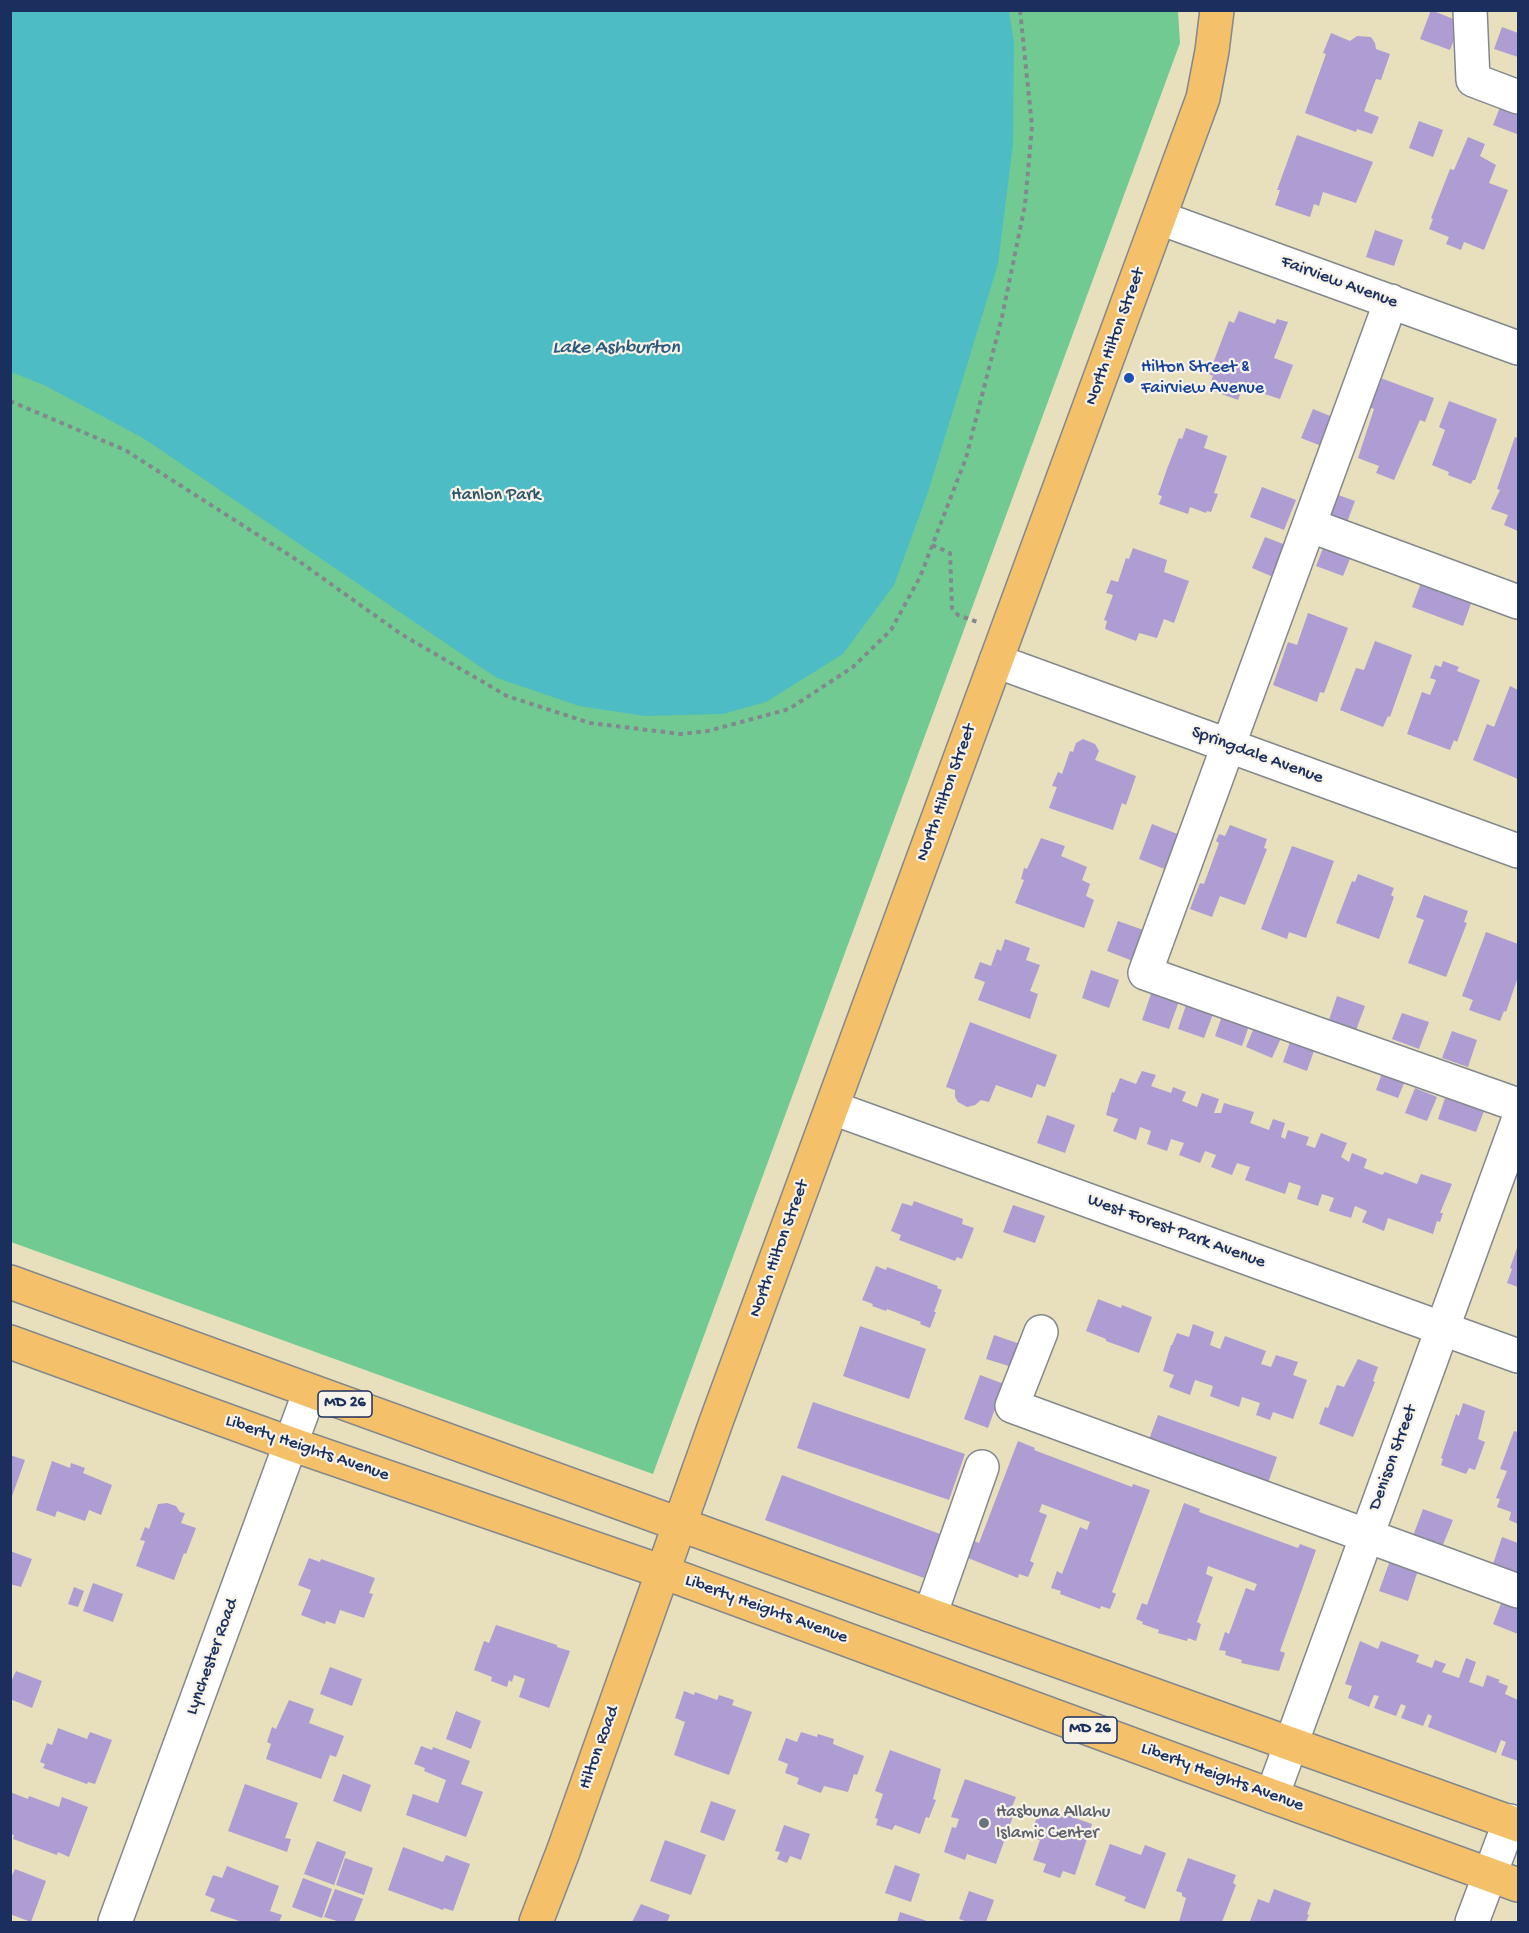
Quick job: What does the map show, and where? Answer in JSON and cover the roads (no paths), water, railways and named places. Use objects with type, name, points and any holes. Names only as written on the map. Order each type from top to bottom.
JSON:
[{"type":"main road","name":"North Hilton Street","points":[[663,1572],[1203,98],[1217,10]]},
{"type":"main road","name":"MD 26","points":[[10,1282],[930,1615],[1514,1823]]},
{"type":"main road","name":"Liberty Heights Avenue","points":[[10,1342],[291,1444],[663,1572],[1504,1880]]},
{"type":"main road","name":"Hilton Road","points":[[536,1923],[663,1572]]},
{"type":"street","points":[[1470,10],[1473,80],[1518,97]]},
{"type":"street","name":"Fairview Avenue","points":[[1160,218],[1518,348]]},
{"type":"street","points":[[1390,301],[1145,973],[1518,1105]]},
{"type":"street","points":[[1309,525],[1518,602]]},
{"type":"street","name":"Springdale Avenue","points":[[996,661],[1518,852]]},
{"type":"street","name":"West Forest Park Avenue","points":[[832,1108],[1518,1356]]},
{"type":"street","name":"Denison Street","points":[[1272,1796],[1518,1121]]},
{"type":"street","points":[[1041,1332],[1012,1406],[1518,1591]]},
{"type":"street","name":"Lynchester Road","points":[[116,1923],[310,1391]]},
{"type":"street","points":[[930,1615],[982,1467]]},
{"type":"street","points":[[1472,1923],[1504,1880],[1514,1823]]},
{"type":"water","name":"Lake Ashburton","points":[[10,11],[1009,11],[1014,43],[1013,144],[998,264],[928,492],[894,585],[843,654],[766,702],[723,714],[645,716],[579,706],[497,678],[143,438],[44,385],[11,372]]},
{"type":"place","name":"Hilton Street & Fairview Avenue","points":[[1129,378]]},
{"type":"place","name":"Hasbuna Allahu Islamic Center","points":[[984,1823]]},
{"type":"park label","name":"Hanlon Park","points":[[496,496]]}]
